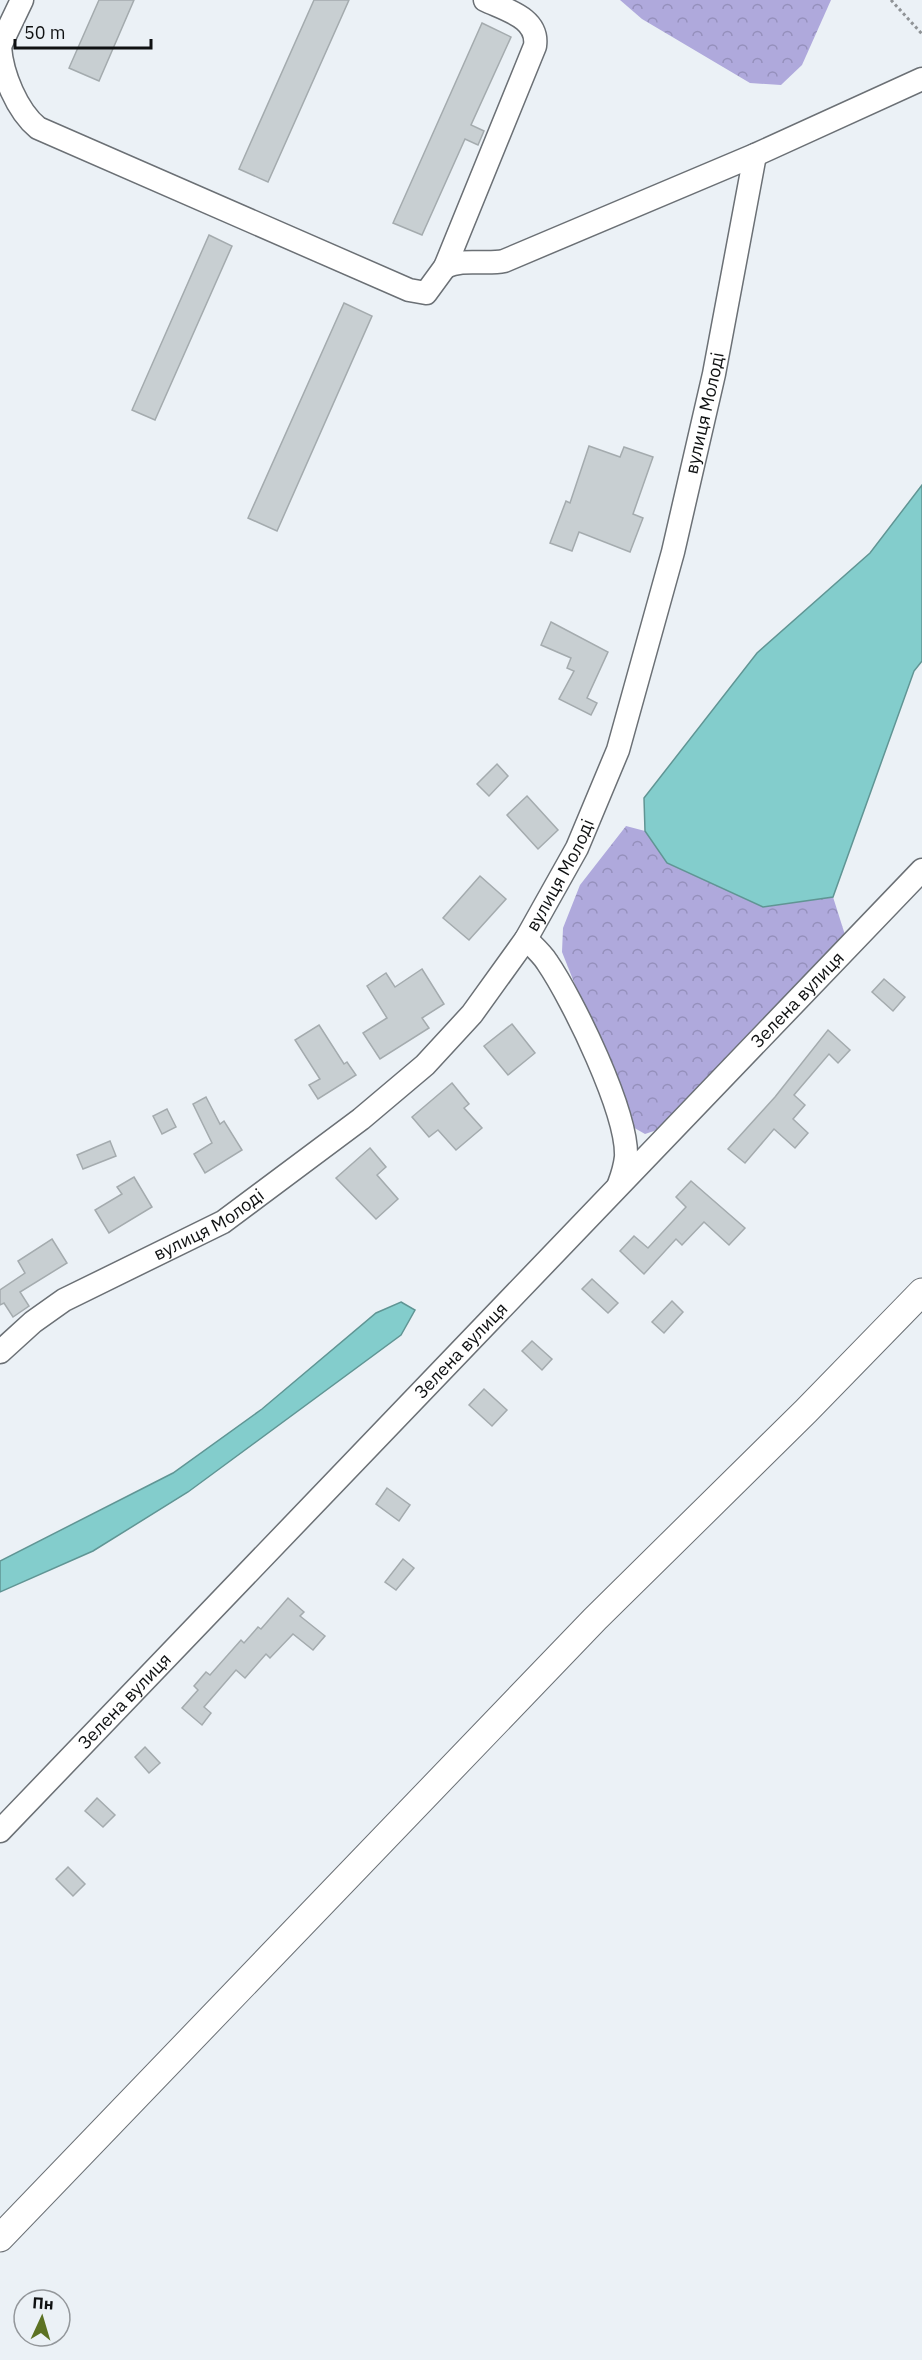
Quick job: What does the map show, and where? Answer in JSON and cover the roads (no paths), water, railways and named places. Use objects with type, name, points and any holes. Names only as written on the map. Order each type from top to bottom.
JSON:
[{"type":"street","points":[[22,0],[0,46],[2,65],[27,119],[38,128],[409,290],[426,293],[446,267],[535,46],[536,37],[527,21],[485,0]]},
{"type":"street","points":[[446,267],[461,262],[487,265],[504,261],[755,155],[922,79]]},
{"type":"street","name":"вулиця Молоді","points":[[0,1352],[33,1322],[64,1300],[223,1222],[360,1119],[425,1065],[472,1014],[526,939],[576,848],[618,750],[672,552],[714,374],[755,155]]},
{"type":"street","name":"Зелена вулиця","points":[[0,1831],[922,870]]},
{"type":"street","points":[[526,939],[546,960],[563,986],[603,1072],[624,1139],[626,1156],[619,1186]]},
{"type":"street","points":[[0,2238],[595,1619],[806,1411],[922,1292]]},
{"type":"water","points":[[922,485],[922,661],[914,671],[833,897],[763,907],[667,863],[645,831],[644,798],[757,653],[870,553]]},
{"type":"water","points":[[401,1302],[415,1310],[401,1335],[188,1492],[93,1551],[0,1592],[0,1561],[173,1473],[262,1409],[376,1313]]}]
